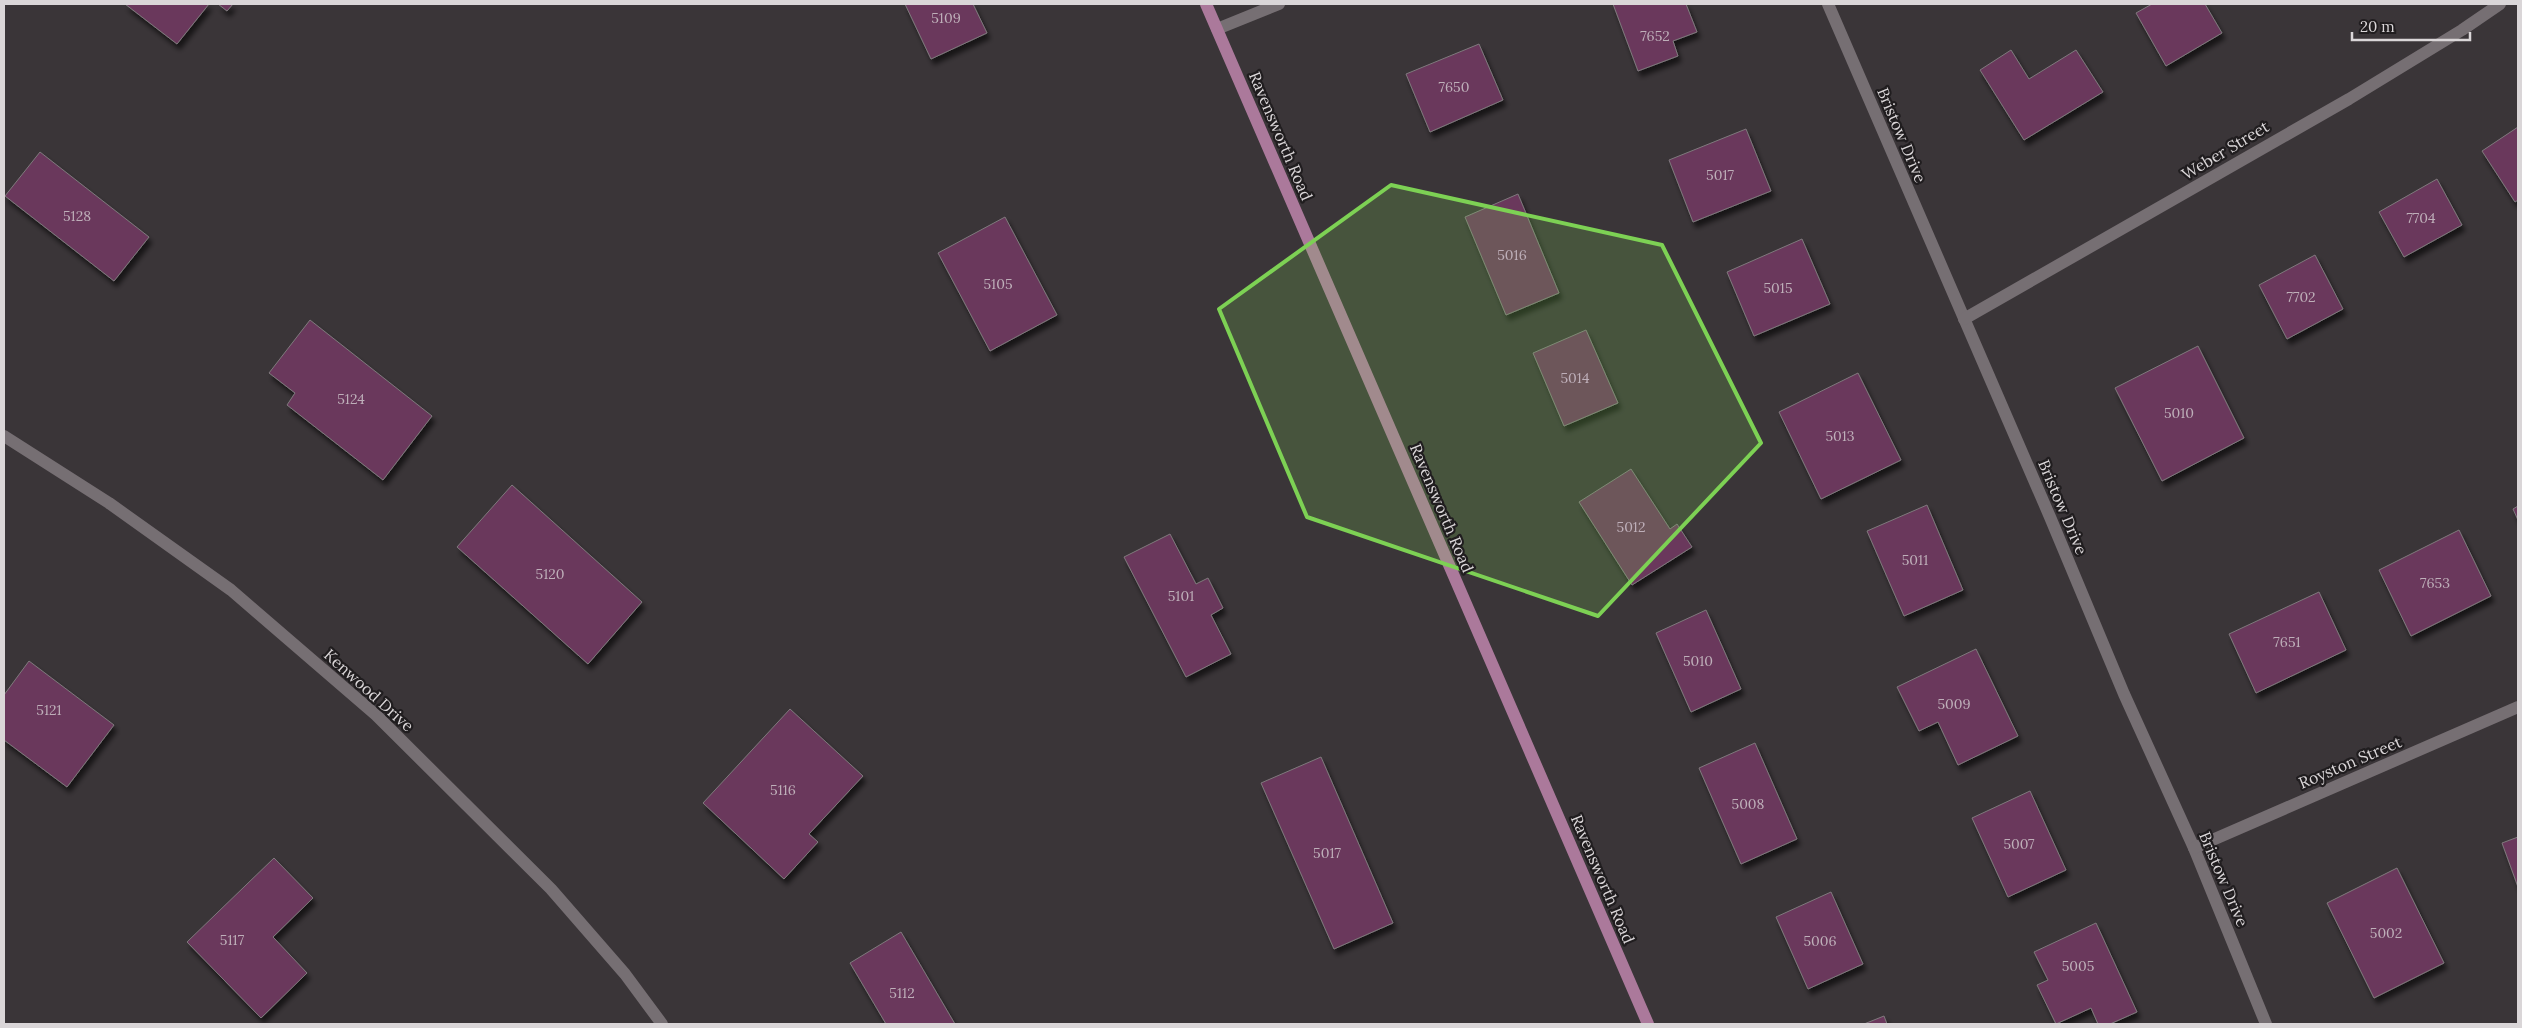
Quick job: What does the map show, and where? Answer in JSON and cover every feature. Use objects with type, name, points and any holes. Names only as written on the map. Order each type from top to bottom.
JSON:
[{"type":"main road","name":"Ravensworth Road","points":[[1206,4],[1648,1024]]},
{"type":"street","points":[[1217,29],[1279,4]]},
{"type":"street","name":"Bristow Drive","points":[[1828,4],[2124,694],[2194,848],[2266,1024]]},
{"type":"street","name":"Weber Street","points":[[1964,319],[2348,99],[2462,30],[2500,4]]},
{"type":"street","name":"Kenwood Drive","points":[[4,436],[109,503],[231,590],[376,715],[551,890],[625,974],[662,1024]]},
{"type":"street","name":"Royston Street","points":[[2194,848],[2518,707]]},
{"type":"highlighted area","points":[[1391,185],[1662,245],[1761,443],[1598,616],[1307,517],[1219,309]]},
{"type":"building","points":[[125,4],[209,4],[177,44]]},
{"type":"building","points":[[218,4],[233,4],[227,11]]},
{"type":"building","points":[[905,4],[973,4],[987,33],[931,59]]},
{"type":"building","points":[[1613,4],[1686,4],[1697,32],[1673,41],[1678,56],[1638,71]]},
{"type":"building","points":[[2152,4],[2205,4],[2222,33],[2166,66],[2136,13]]},
{"type":"building","points":[[1479,44],[1503,100],[1430,132],[1406,74]]},
{"type":"building","points":[[2011,50],[2029,79],[2076,50],[2103,92],[2024,140],[1980,70]]},
{"type":"building","points":[[2518,127],[2518,200],[2515,202],[2482,151]]},
{"type":"building","points":[[1746,129],[1771,191],[1693,222],[1669,160]]},
{"type":"building","points":[[40,152],[149,237],[114,281],[5,196]]},
{"type":"building","points":[[2437,179],[2462,225],[2404,257],[2379,212]]},
{"type":"building","points":[[1518,194],[1559,293],[1506,315],[1465,217]]},
{"type":"building","points":[[1005,217],[1057,315],[990,351],[938,253]]},
{"type":"building","points":[[1802,239],[1830,304],[1754,336],[1727,272]]},
{"type":"building","points":[[2315,255],[2343,309],[2287,339],[2259,285]]},
{"type":"building","points":[[310,320],[432,416],[383,480],[287,405],[295,393],[269,373]]},
{"type":"building","points":[[1586,330],[1618,403],[1564,426],[1533,353]]},
{"type":"building","points":[[2198,346],[2244,438],[2162,481],[2115,388]]},
{"type":"building","points":[[1858,373],[1901,460],[1821,499],[1779,412]]},
{"type":"building","points":[[1631,469],[1670,529],[1677,524],[1692,547],[1632,585],[1579,502]]},
{"type":"building","points":[[512,485],[642,602],[588,664],[457,547]]},
{"type":"building","points":[[1927,505],[1963,590],[1904,616],[1867,531]]},
{"type":"building","points":[[2518,506],[2518,520],[2513,509]]},
{"type":"building","points":[[2459,530],[2491,596],[2411,636],[2379,570]]},
{"type":"building","points":[[1170,534],[1196,584],[1208,578],[1223,608],[1211,615],[1231,654],[1186,677],[1124,557]]},
{"type":"building","points":[[2319,592],[2346,650],[2256,693],[2229,634]]},
{"type":"building","points":[[1706,610],[1741,689],[1691,712],[1656,633]]},
{"type":"building","points":[[1976,649],[2018,736],[1958,765],[1938,722],[1919,731],[1897,687]]},
{"type":"building","points":[[29,661],[114,725],[67,787],[4,740],[4,695]]},
{"type":"building","points":[[790,709],[863,776],[809,834],[818,842],[784,879],[703,803]]},
{"type":"building","points":[[1755,743],[1797,839],[1741,864],[1699,768]]},
{"type":"building","points":[[1321,757],[1393,923],[1334,949],[1261,783]]},
{"type":"building","points":[[2030,791],[2066,870],[2008,897],[1972,818]]},
{"type":"building","points":[[2518,837],[2518,887],[2502,843]]},
{"type":"building","points":[[274,858],[313,898],[273,937],[307,973],[261,1018],[187,942]]},
{"type":"building","points":[[2397,868],[2444,963],[2374,998],[2327,903]]},
{"type":"building","points":[[1831,892],[1863,964],[1808,989],[1776,917]]},
{"type":"building","points":[[2096,923],[2137,1012],[2110,1024],[2098,1024],[2091,1008],[2056,1024],[2037,985],[2048,980],[2034,952]]},
{"type":"building","points":[[901,932],[955,1024],[886,1024],[850,963]]},
{"type":"building","points":[[1884,1016],[1887,1024],[1864,1024]]}]
